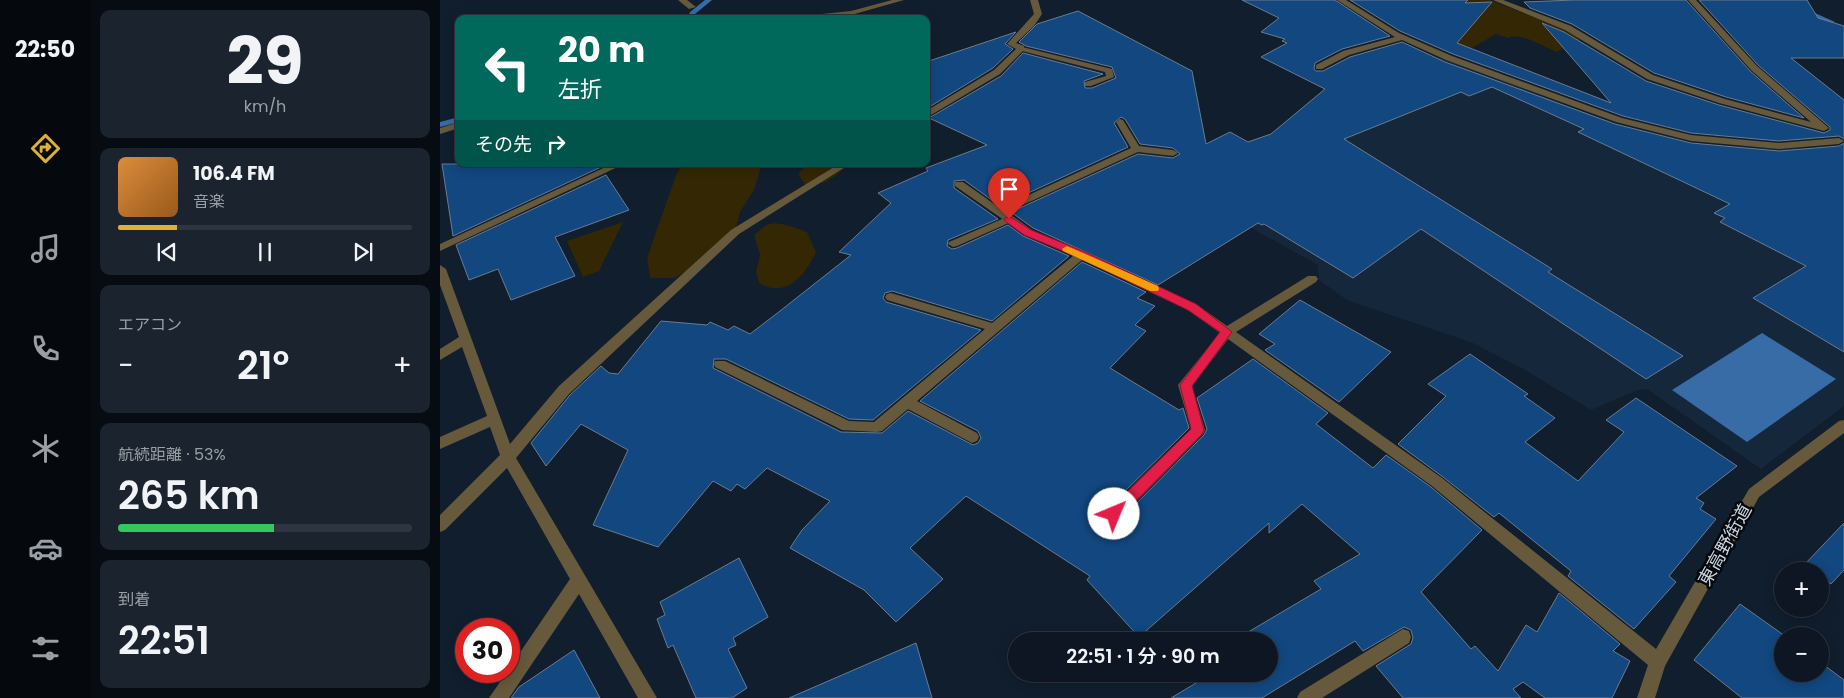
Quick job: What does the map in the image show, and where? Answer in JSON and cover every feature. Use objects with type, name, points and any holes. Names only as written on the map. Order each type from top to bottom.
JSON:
[{"type":"street","points":[[682,0],[692,7]]},
{"type":"street","points":[[831,15],[851,13],[900,0]]},
{"type":"street","points":[[1034,0],[1038,14],[1011,44],[1109,71],[1110,76],[1088,84]]},
{"type":"street","points":[[1341,0],[1401,38],[1449,58],[1619,120],[1682,135],[1779,146],[1841,143]]},
{"type":"street","points":[[1497,0],[1568,28],[1650,77],[1722,101],[1824,128]]},
{"type":"street","points":[[1692,0],[1754,68],[1841,143]]},
{"type":"street","points":[[1319,67],[1346,53],[1401,38]]},
{"type":"street","points":[[930,113],[997,72],[1021,48]]},
{"type":"street","points":[[1120,122],[1136,149]]},
{"type":"street","points":[[440,131],[455,126]]},
{"type":"street","points":[[999,212],[1136,149],[1143,148],[1173,153]]},
{"type":"street","points":[[440,248],[613,167]]},
{"type":"street","points":[[440,525],[508,457],[564,390],[735,232],[839,167]]},
{"type":"street","points":[[959,184],[1028,232],[1192,307],[1437,482],[1658,662]]},
{"type":"street","points":[[953,244],[1009,219]]},
{"type":"street","points":[[720,364],[847,426],[877,427],[1081,255]]},
{"type":"street","points":[[440,269],[508,457],[648,698]]},
{"type":"street","points":[[1114,514],[1198,430],[1186,385],[1226,332],[1312,279]]},
{"type":"street","points":[[892,297],[995,328]]},
{"type":"street","points":[[440,354],[465,339]]},
{"type":"street","points":[[907,402],[972,437]]},
{"type":"street","points":[[440,443],[494,419]]},
{"type":"street","name":"東高野街道","points":[[1646,698],[1658,662],[1754,493],[1844,425]]},
{"type":"street","points":[[498,698],[579,580]]},
{"type":"street","points":[[1306,698],[1403,637]]},
{"type":"shaded area","points":[[1352,0],[1490,0],[1566,30],[1581,39],[1557,52],[1526,38],[1508,38],[1496,34],[1467,51]]},
{"type":"shaded area","points":[[1442,57],[1623,127],[1712,147],[1827,149],[1844,159],[1844,406],[1761,469],[1647,389],[1638,390],[1591,410],[1525,370],[1473,343],[1347,300],[1319,280],[1318,265],[1183,190],[1412,67]]},
{"type":"shaded area","points":[[680,167],[761,167],[754,190],[740,212],[734,236],[702,263],[674,278],[650,278],[647,258]]},
{"type":"shaded area","points":[[805,167],[845,167],[829,180],[812,185],[805,184],[798,174]]},
{"type":"shaded area","points":[[623,222],[599,271],[583,277],[567,241]]},
{"type":"shaded area","points":[[775,223],[807,232],[816,252],[800,277],[795,282],[782,288],[770,288],[759,283],[756,272],[760,255],[754,235],[766,225]]},
{"type":"water","points":[[1762,333],[1836,379],[1747,442],[1672,390]]},
{"type":"building","points":[[1242,0],[1335,0],[1390,36],[1342,49],[1315,63],[1314,69],[1316,71],[1323,71],[1350,57],[1402,42],[1445,62],[1615,124],[1691,143],[1779,151],[1839,146],[1844,143],[1844,352],[1753,298],[1806,266],[1720,222],[1725,218],[1714,213],[1730,204],[1578,132],[1584,129],[1492,87],[1469,96],[1461,92],[1344,139],[1552,269],[1548,272],[1683,356],[1646,379],[1421,229],[1353,278],[1264,224],[1258,223],[1158,285],[1033,228],[1011,212],[1138,154],[1173,158],[1180,154],[1173,148],[1140,144],[1125,119],[1121,117],[1114,123],[1128,147],[1000,206],[964,180],[954,181],[954,188],[998,219],[948,240],[947,246],[952,249],[957,248],[1008,225],[1023,236],[1069,256],[992,321],[892,291],[885,293],[883,298],[886,302],[981,330],[873,420],[849,419],[726,359],[714,359],[713,368],[841,432],[882,433],[908,411],[973,445],[978,443],[981,438],[978,431],[920,401],[1082,262],[1146,292],[1137,298],[1155,306],[1135,325],[1146,331],[1110,368],[1179,410],[1183,408],[1189,428],[1108,508],[1104,515],[1108,521],[1115,523],[1120,520],[1204,435],[1207,429],[1197,398],[1253,359],[1328,413],[1316,424],[1373,468],[1386,455],[1431,487],[1482,530],[1421,592],[1471,649],[1475,646],[1498,671],[1526,625],[1537,632],[1559,593],[1620,644],[1613,651],[1630,661],[1612,698],[1545,698],[1523,682],[1513,689],[1521,698],[1403,698],[1376,666],[1411,644],[1413,638],[1411,630],[1404,627],[1363,651],[1355,641],[1262,698],[1171,698],[1198,682],[1278,682],[1278,632],[1248,632],[1321,589],[1314,581],[1360,554],[1302,504],[1269,533],[1269,523],[1145,632],[1134,632],[1087,580],[1090,576],[966,496],[910,548],[943,579],[896,622],[864,590],[790,548],[802,530],[830,501],[767,468],[745,489],[737,484],[731,491],[713,481],[658,547],[593,525],[628,450],[581,424],[546,466],[531,443],[570,395],[601,366],[609,373],[618,374],[661,321],[707,325],[710,322],[728,330],[734,326],[750,334],[851,255],[839,252],[891,203],[878,193],[928,171],[926,168],[987,145],[930,117],[1001,76],[1023,53],[1103,74],[1084,81],[1085,88],[1092,88],[1116,78],[1112,67],[1026,46],[1019,42],[1037,24],[1078,11],[1192,71],[1206,144],[1230,132],[1248,142],[1271,134],[1325,89],[1261,57],[1287,43],[1282,41],[1285,39],[1261,32],[1279,18]]},
{"type":"building","points":[[1350,0],[1468,0],[1465,3],[1492,2],[1457,43],[1611,103],[1542,23],[1564,32],[1646,81],[1719,105],[1824,133],[1830,130],[1830,127],[1758,65],[1699,0],[1807,0],[1818,18],[1844,26],[1844,58],[1791,58],[1844,100],[1844,139],[1839,136],[1779,141],[1691,133],[1623,116],[1453,54],[1400,31]]},
{"type":"building","points":[[1686,0],[1750,71],[1804,118],[1726,97],[1654,73],[1572,24],[1530,8],[1524,2]]},
{"type":"building","points":[[1016,32],[1005,44],[1013,49],[993,68],[930,107],[930,61]]},
{"type":"building","points":[[442,164],[455,164],[455,167],[601,167],[453,236]]},
{"type":"building","points":[[606,175],[629,210],[555,237],[575,276],[511,300],[498,269],[469,280],[456,245]]},
{"type":"building","points":[[1300,300],[1391,352],[1339,402],[1265,350],[1275,344],[1259,334]]},
{"type":"building","points":[[1470,354],[1528,394],[1524,396],[1555,418],[1525,442],[1578,481],[1624,432],[1606,420],[1636,398],[1737,466],[1696,498],[1704,503],[1700,509],[1716,519],[1669,576],[1676,582],[1634,629],[1568,576],[1571,571],[1499,513],[1494,517],[1398,444],[1446,396],[1428,384]]},
{"type":"building","points":[[1844,523],[1844,570],[1831,584],[1829,583],[1829,562],[1807,562]]},
{"type":"building","points":[[739,558],[768,617],[733,638],[736,645],[728,649],[747,688],[732,698],[696,698],[673,645],[668,648],[657,619],[665,615],[660,602]]},
{"type":"building","points":[[1740,604],[1774,628],[1774,682],[1829,682],[1829,669],[1844,680],[1844,698],[1742,698],[1694,660]]},
{"type":"building","points":[[916,643],[932,698],[789,698]]},
{"type":"building","points":[[574,650],[600,698],[511,698],[519,687]]},
{"type":"waterway","points":[[691,15],[709,0]]},
{"type":"waterway","points":[[1782,0],[1832,22]]},
{"type":"waterway","points":[[440,125],[455,120]]},
{"type":"slow traffic","points":[[1067,249],[1154,289]]},
{"type":"route","points":[[1009,219],[1028,232],[1192,307],[1226,332],[1186,385],[1198,430],[1114,514]]}]
